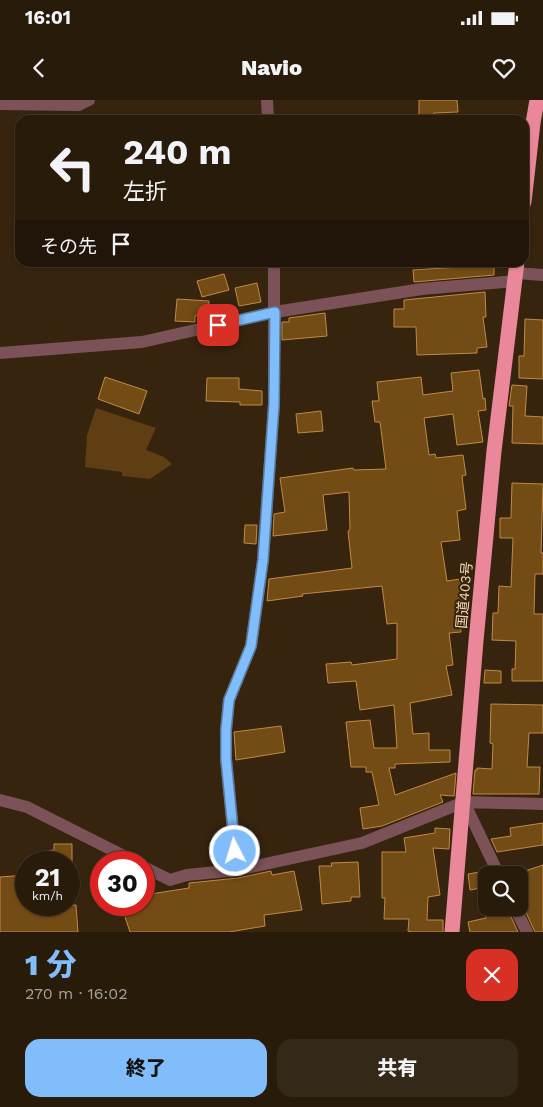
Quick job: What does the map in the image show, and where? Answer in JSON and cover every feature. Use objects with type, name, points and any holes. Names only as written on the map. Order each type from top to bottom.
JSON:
[{"type":"highway","points":[[529,158],[537,100]]},
{"type":"highway","name":"国道403号","points":[[452,932],[492,470],[516,272]]},
{"type":"street","points":[[0,104],[79,105],[89,100]]},
{"type":"street","points":[[267,100],[268,115]]},
{"type":"street","points":[[237,870],[226,759],[226,730],[229,700],[251,646],[263,560],[274,404],[274,267]]},
{"type":"street","points":[[0,353],[142,342],[275,312],[516,272],[543,275]]},
{"type":"street","points":[[0,800],[27,807],[114,851]]},
{"type":"street","points":[[155,872],[170,880],[187,875],[237,870],[362,843],[464,802],[543,804]]},
{"type":"street","points":[[464,802],[495,866]]},
{"type":"street","points":[[519,916],[527,932]]},
{"type":"shaded area","points":[[96,408],[156,428],[146,450],[164,457],[172,464],[150,479],[122,476],[122,472],[85,467],[87,435]]},
{"type":"building","points":[[419,100],[457,100],[458,112],[419,115]]},
{"type":"building","points":[[494,267],[494,275],[414,282],[413,270]]},
{"type":"building","points":[[224,274],[229,290],[202,297],[197,281]]},
{"type":"building","points":[[257,283],[261,302],[239,306],[235,288]]},
{"type":"building","points":[[485,292],[486,317],[483,317],[487,347],[477,348],[477,353],[417,355],[416,327],[394,327],[394,309],[404,309],[404,300]]},
{"type":"building","points":[[177,299],[209,301],[208,313],[195,316],[195,322],[175,321]]},
{"type":"building","points":[[325,313],[327,336],[282,340],[282,322],[289,322],[289,318]]},
{"type":"building","points":[[525,319],[543,320],[543,379],[519,378],[519,356],[524,356]]},
{"type":"building","points":[[479,370],[486,410],[478,411],[483,442],[457,445],[453,414],[424,418],[429,455],[435,454],[436,458],[463,455],[466,475],[462,476],[466,509],[457,511],[460,540],[441,542],[447,581],[460,579],[463,602],[459,602],[461,632],[449,633],[453,665],[446,666],[452,695],[410,703],[413,734],[429,733],[429,750],[450,750],[450,762],[395,764],[395,768],[389,768],[395,795],[456,773],[454,796],[440,795],[443,802],[382,826],[363,829],[360,808],[379,805],[372,772],[366,772],[366,767],[351,767],[346,722],[370,720],[374,748],[397,748],[394,705],[360,710],[356,681],[328,683],[326,664],[351,662],[352,665],[397,659],[397,623],[387,624],[382,586],[302,594],[303,596],[267,601],[269,579],[352,568],[348,531],[350,530],[349,492],[323,495],[327,530],[273,536],[274,514],[285,512],[280,478],[353,468],[354,470],[386,469],[380,422],[375,422],[372,401],[379,401],[377,382],[421,377],[423,395],[453,391],[451,373]]},
{"type":"building","points":[[105,377],[147,391],[139,414],[98,399]]},
{"type":"building","points":[[207,378],[239,378],[239,389],[262,391],[262,405],[240,405],[240,402],[206,401]]},
{"type":"building","points":[[512,385],[527,386],[525,416],[543,417],[543,444],[512,443],[513,406],[509,406]]},
{"type":"building","points":[[321,411],[323,431],[298,433],[296,414]]},
{"type":"building","points":[[512,483],[543,484],[541,553],[543,553],[543,574],[535,574],[534,614],[543,614],[543,681],[512,681],[512,669],[515,669],[516,641],[492,640],[493,613],[498,613],[499,586],[511,587],[513,538],[500,538],[500,518],[511,518]]},
{"type":"building","points":[[245,525],[257,525],[256,544],[244,543]]},
{"type":"building","points":[[485,670],[501,671],[501,683],[484,683]]},
{"type":"building","points":[[491,704],[543,705],[543,733],[529,733],[527,767],[540,767],[539,794],[473,794],[475,770],[477,768],[492,769],[493,744],[490,743]]},
{"type":"building","points":[[281,726],[285,752],[236,760],[234,732]]},
{"type":"building","points":[[543,823],[543,845],[497,852],[491,839],[511,836],[510,828]]},
{"type":"building","points":[[435,828],[450,829],[449,849],[433,848],[440,895],[428,897],[427,920],[443,920],[443,932],[412,932],[408,931],[409,919],[384,919],[385,898],[382,898],[382,852],[406,852],[404,838],[435,833]]},
{"type":"building","points":[[54,844],[72,844],[72,851],[46,851],[54,850]]},
{"type":"building","points":[[358,862],[360,897],[351,897],[351,901],[322,904],[319,866],[332,866],[331,863]]},
{"type":"building","points":[[543,865],[543,932],[535,932],[528,916],[528,870]]},
{"type":"building","points":[[271,871],[272,875],[294,871],[302,910],[264,915],[265,926],[229,932],[130,932],[125,916],[155,916],[155,893],[189,888],[189,883],[238,878]]},
{"type":"building","points":[[478,872],[478,888],[470,890],[468,874]]},
{"type":"building","points":[[15,876],[15,916],[77,916],[78,932],[0,932],[0,877]]},
{"type":"building","points":[[485,916],[511,916],[518,932],[470,932],[468,922],[486,918]]},
{"type":"route","points":[[218,325],[275,312],[274,404],[263,560],[251,646],[229,700],[226,730],[226,759],[235,851]]}]
